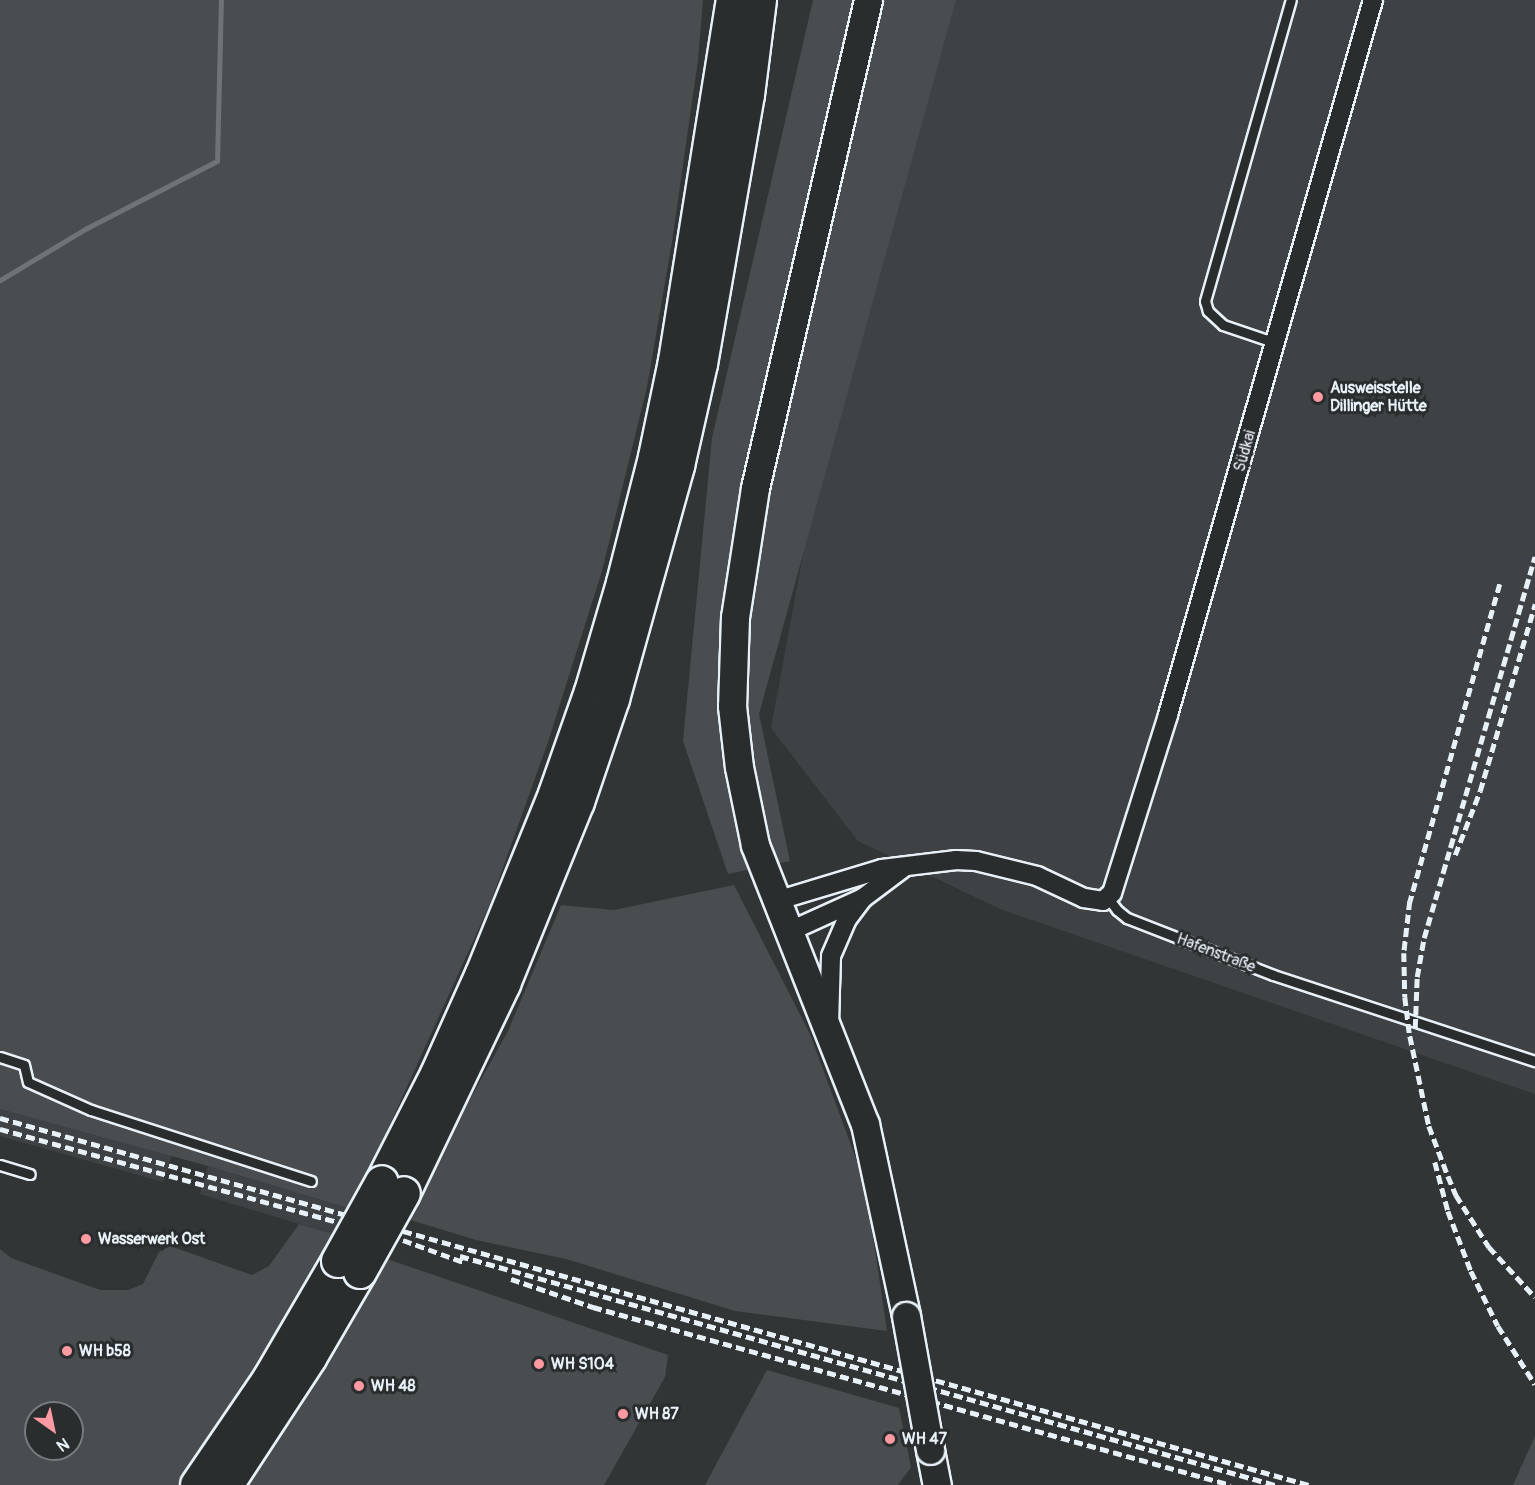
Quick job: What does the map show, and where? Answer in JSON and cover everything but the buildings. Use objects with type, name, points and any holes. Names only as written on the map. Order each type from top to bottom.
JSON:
[{"type":"highway","points":[[393,1188],[437,1074],[482,974],[555,794],[591,692],[626,572],[675,361],[733,0]]},
{"type":"highway","points":[[227,1485],[310,1358],[349,1267],[393,1188],[454,1094],[542,895],[578,802],[620,677],[678,466],[701,364],[742,129],[760,0]]},
{"type":"highway","points":[[197,1485],[349,1267]]},
{"type":"highway","points":[[247,1485],[262,1434]]},
{"type":"main road","points":[[868,0],[755,488],[735,617],[732,706],[739,767],[755,845],[788,932],[829,1028],[869,1138],[906,1316],[937,1485]]},
{"type":"street","name":"Südkai","points":[[1108,898],[1115,888],[1168,715],[1373,0]]},
{"type":"street","points":[[776,901],[882,869],[903,868],[931,861],[976,861],[1037,876],[1084,898],[1098,901],[1108,898]]},
{"type":"street","points":[[788,932],[863,898],[903,868]]},
{"type":"street","points":[[829,1028],[831,956],[848,919],[863,898]]},
{"type":"lane","points":[[1276,343],[1223,326],[1208,311],[1205,301],[1291,0]]},
{"type":"lane","name":"Hafenstraße","points":[[1108,898],[1127,918],[1273,975],[1535,1061]]},
{"type":"lane","points":[[0,1057],[24,1065],[28,1082],[91,1110],[311,1181]]},
{"type":"lane","points":[[0,1165],[30,1174]]},
{"type":"shaded area","points":[[0,0],[703,0],[698,60],[672,242],[647,387],[602,571],[548,742],[490,904],[367,1175],[348,1208],[208,1166],[0,1109]]},
{"type":"shaded area","points":[[813,0],[956,0],[759,714],[790,861],[728,874],[683,741],[712,438]]},
{"type":"shaded area","points":[[946,0],[1535,0],[1535,1094],[1000,909],[858,841],[771,728],[839,359]]},
{"type":"shaded area","points":[[734,885],[810,1034],[865,1183],[887,1331],[735,1311],[566,1259],[476,1240],[404,1218],[508,1031],[561,905],[614,910]]},
{"type":"shaded area","points":[[0,1109],[172,1155],[163,1182],[0,1136]]},
{"type":"shaded area","points":[[208,1166],[348,1208],[339,1236],[200,1194]]},
{"type":"shaded area","points":[[299,1224],[339,1236],[384,1258],[668,1355],[665,1377],[604,1485],[0,1485],[0,1249],[11,1258],[100,1290],[128,1290],[143,1284],[159,1252],[170,1246],[252,1275],[269,1266]]},
{"type":"shaded area","points":[[767,1370],[899,1408],[911,1467],[898,1485],[705,1485]]},
{"type":"shaded area","points":[[1535,1436],[1535,1485],[1513,1485]]},
{"type":"waterway","points":[[0,280],[87,228],[217,161],[221,0]]},
{"type":"railway","points":[[1415,1028],[1417,977],[1424,938],[1535,557]]},
{"type":"railway","points":[[1500,584],[1410,901],[1404,953],[1405,997],[1410,1036],[1429,1126],[1456,1195],[1489,1247],[1535,1297]]},
{"type":"railway","points":[[1455,855],[1480,791],[1535,604]]},
{"type":"railway","points":[[0,1118],[1309,1485]]},
{"type":"railway","points":[[0,1129],[402,1240]]},
{"type":"railway","points":[[1435,1162],[1448,1211],[1471,1271],[1498,1326],[1535,1384]]},
{"type":"railway","points":[[403,1240],[466,1263]]},
{"type":"railway","points":[[460,1256],[1275,1485]]},
{"type":"railway","points":[[511,1279],[593,1307],[1231,1485]]},
{"type":"place","name":"Ausweisstelle Dillinger Hütte","points":[[1318,397]]},
{"type":"place","name":"Wasserwerk Ost","points":[[86,1239]]},
{"type":"place","name":"WH b58","points":[[67,1351]]},
{"type":"place","name":"WH S104","points":[[539,1364]]},
{"type":"place","name":"WH 48","points":[[359,1386]]},
{"type":"place","name":"WH 87","points":[[623,1414]]},
{"type":"place","name":"WH 47","points":[[890,1439]]}]
